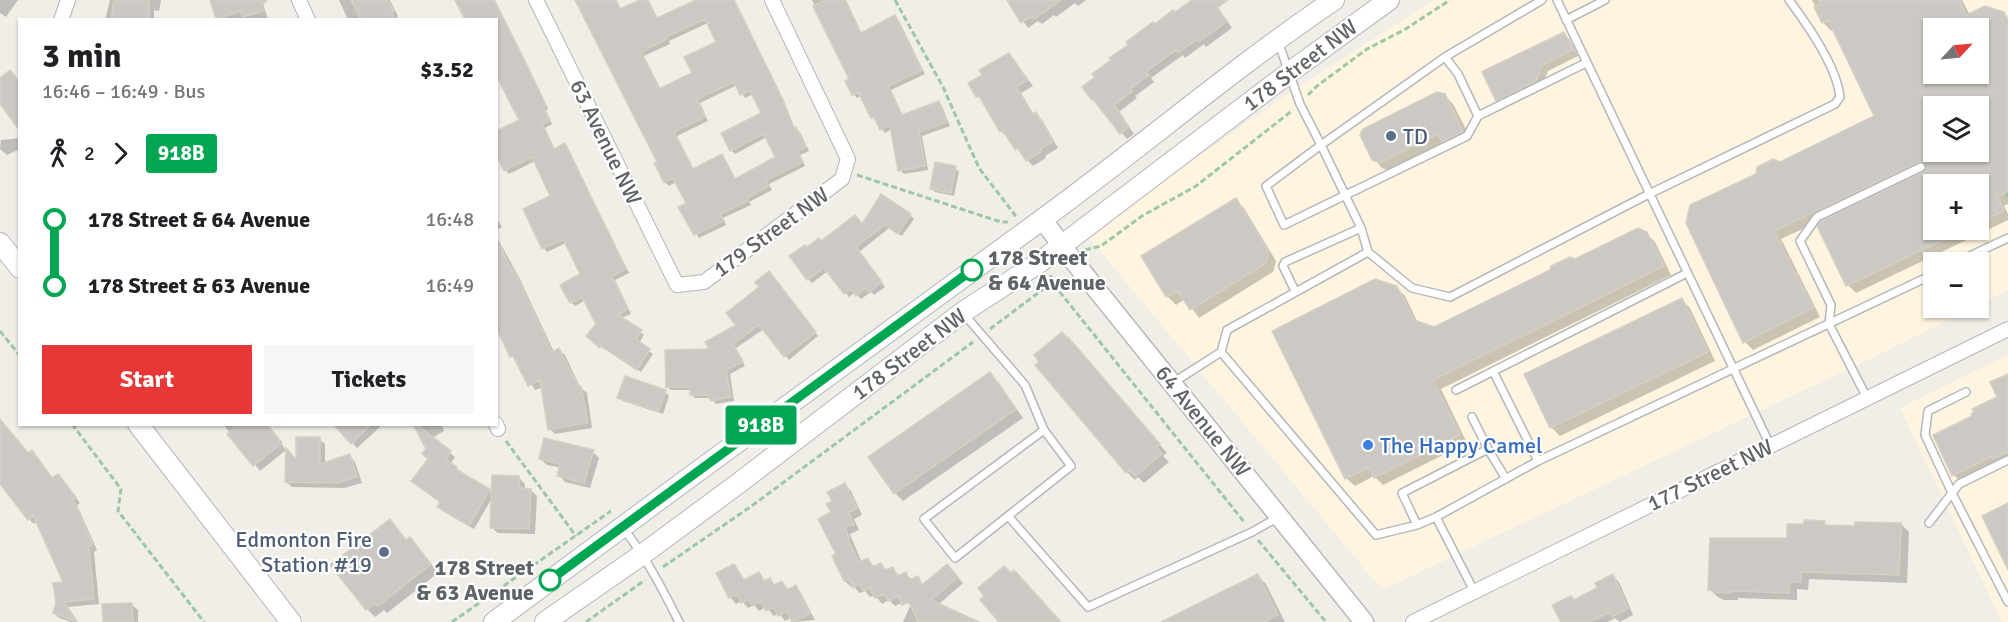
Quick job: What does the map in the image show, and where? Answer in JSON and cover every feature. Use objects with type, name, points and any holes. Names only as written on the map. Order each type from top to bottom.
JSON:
[{"type":"main road","name":"178 Street NW","points":[[494,622],[1013,228],[1042,219],[1277,39],[1334,0]]},
{"type":"main road","name":"178 Street NW","points":[[545,622],[643,554],[739,483],[963,312],[1046,268],[1290,72],[1389,0]]},
{"type":"main road","points":[[0,243],[18,266]]},
{"type":"main road","points":[[140,426],[291,622]]},
{"type":"street","points":[[62,18],[68,0]]},
{"type":"street","points":[[299,0],[307,18]]},
{"type":"street","name":"63 Avenue NW","points":[[536,0],[677,285]]},
{"type":"street","points":[[772,0],[847,165]]},
{"type":"street","name":"179 Street NW","points":[[677,285],[704,282],[842,179],[847,165]]},
{"type":"street","name":"64 Avenue NW","points":[[1042,219],[1364,622]]},
{"type":"street","name":"177 Street NW","points":[[1413,622],[2008,329]]},
{"type":"lane","points":[[1542,0],[1445,57],[1266,186],[1284,225],[1467,136],[1478,116],[1586,63]]},
{"type":"lane","points":[[1557,0],[1770,446]]},
{"type":"lane","points":[[1566,20],[1605,0]]},
{"type":"lane","points":[[1277,39],[1300,104],[1361,228],[1368,252],[1412,288],[1450,297],[1649,194],[1835,104],[1840,97],[1839,84],[1809,26],[1789,0]]},
{"type":"lane","points":[[1445,57],[1458,74],[1478,116]]},
{"type":"lane","points":[[1867,398],[1829,324],[1832,305],[1800,241],[1817,217],[1921,167]]},
{"type":"lane","points":[[1295,291],[1283,266],[1285,262],[1361,228]]},
{"type":"lane","points":[[1978,252],[2008,238]]},
{"type":"lane","points":[[1172,383],[1221,352],[1227,330],[1368,252]]},
{"type":"lane","points":[[1456,390],[1686,273]]},
{"type":"lane","points":[[1221,352],[1376,535],[1417,525],[1436,517],[1538,461],[1923,279]]},
{"type":"lane","points":[[963,312],[1025,384],[1044,430],[1071,466],[955,558],[924,519],[1044,430]]},
{"type":"lane","points":[[1493,371],[1538,461]]},
{"type":"lane","points":[[1965,392],[1928,411],[1925,435],[2008,602]]},
{"type":"lane","points":[[1472,417],[1506,479]]},
{"type":"lane","points":[[1417,525],[1402,493],[1488,449]]},
{"type":"lane","points":[[1929,523],[1959,484],[2008,460]]},
{"type":"lane","points":[[1008,516],[1088,607],[1280,517]]},
{"type":"lane","points":[[1436,517],[1474,591]]},
{"type":"lane","points":[[622,526],[655,573],[679,622]]},
{"type":"path","points":[[847,165],[1013,228],[1015,215],[979,168],[944,87],[895,0]]},
{"type":"path","points":[[1046,268],[1067,252],[1101,246],[1142,216],[1196,186],[1300,104],[1317,86],[1367,49],[1404,30],[1450,0]]},
{"type":"path","points":[[586,622],[753,505],[1050,284],[1046,268]]},
{"type":"path","points":[[1046,268],[1054,286],[1326,622]]},
{"type":"path","points":[[0,331],[18,354]]},
{"type":"path","points":[[74,426],[121,489],[118,511],[204,622]]},
{"type":"path","points":[[497,427],[576,536]]},
{"type":"shaded area","points":[[1434,0],[2008,0],[2008,290],[1989,300],[1989,252],[1923,252],[1923,318],[1953,318],[1382,590],[1086,234],[1291,92]]},
{"type":"shaded area","points":[[2008,355],[2008,622],[2002,622],[1900,408]]},
{"type":"building","points":[[114,0],[149,0],[149,18],[111,18]]},
{"type":"building","points":[[210,0],[266,0],[261,4],[263,11],[243,17],[241,11],[216,18]]},
{"type":"building","points":[[351,0],[388,0],[394,11],[391,12],[394,18],[360,18]]},
{"type":"building","points":[[455,0],[494,0],[517,45],[546,105],[543,107],[550,120],[542,124],[554,149],[565,143],[626,269],[612,276],[628,309],[618,315],[642,330],[636,339],[650,349],[637,370],[601,346],[600,348],[586,336],[596,324],[582,297],[570,303],[560,285],[580,274],[563,239],[542,249],[523,209],[550,196],[532,157],[504,171],[498,159],[498,130],[519,120],[498,79],[498,18],[464,18]]},
{"type":"building","points":[[575,0],[616,0],[620,9],[640,0],[648,0],[657,18],[696,0],[734,0],[783,100],[794,128],[796,127],[806,147],[797,151],[803,162],[766,180],[769,186],[747,198],[748,201],[720,214],[724,221],[694,235],[678,207],[686,203],[673,178],[664,183],[654,163],[657,162]],"holes":[[[705,19],[716,42],[684,57],[692,73],[659,89],[641,52],[667,39],[666,37]],[[734,82],[740,95],[750,91],[761,113],[721,133],[730,151],[764,134],[775,157],[735,179],[722,154],[693,169],[674,132],[705,117],[697,99]]]},
{"type":"building","points":[[826,0],[845,0],[861,33],[895,15],[922,70],[888,86],[902,115],[939,101],[947,122],[919,132],[925,166],[898,171],[890,125],[880,130],[858,92],[852,95],[845,81],[849,79],[813,6]]},
{"type":"building","points":[[1007,0],[1061,0],[1034,19],[1032,16],[1021,23]]},
{"type":"building","points":[[1192,0],[1228,0],[1217,8],[1227,21],[1199,42],[1197,39],[1178,53],[1176,50],[1146,72],[1149,75],[1130,89],[1132,92],[1114,105],[1129,127],[1120,134],[1082,87],[1095,77],[1092,74],[1111,60],[1109,58],[1128,45],[1126,42],[1153,22],[1155,24],[1173,10],[1175,12]]},
{"type":"building","points":[[1819,0],[1959,0],[1966,15],[1985,6],[2004,12],[2008,20],[2008,192],[1997,197],[2004,211],[1989,218],[1989,174],[1923,174],[1923,240],[1943,240],[1846,286],[1817,226],[1821,221],[1923,172],[1926,168],[1925,163],[1919,162],[1774,231],[1813,308],[1743,343],[1686,223],[1690,205],[1756,174],[1757,167],[1773,159],[1780,162],[1874,116],[1828,20],[1822,23],[1814,7],[1821,4]]},
{"type":"building","points":[[1564,32],[1573,50],[1542,65],[1536,81],[1496,101],[1482,72]]},
{"type":"building","points":[[1009,53],[1028,80],[1016,87],[1032,114],[1036,112],[1053,142],[1026,161],[1018,148],[1015,150],[1003,130],[1000,132],[979,96],[976,97],[968,83],[982,75],[979,70]]},
{"type":"building","points":[[10,70],[18,80],[18,128],[0,104],[0,78]]},
{"type":"building","points":[[1437,92],[1445,94],[1463,132],[1442,142],[1438,134],[1380,163],[1372,160],[1360,135],[1363,129]]},
{"type":"building","points":[[935,162],[956,166],[951,193],[930,189]]},
{"type":"building","points":[[881,194],[911,214],[898,234],[885,225],[856,247],[882,282],[869,292],[866,288],[856,296],[851,289],[844,294],[824,268],[807,280],[789,256],[819,238],[821,241],[855,215],[862,224]]},
{"type":"building","points":[[1236,198],[1269,251],[1265,264],[1190,310],[1178,291],[1166,297],[1141,256]]},
{"type":"building","points":[[1638,228],[1647,232],[1664,266],[1433,380],[1460,435],[1374,478],[1369,467],[1345,479],[1272,331],[1375,279],[1397,286],[1414,320],[1434,327],[1550,270],[1551,266],[1570,257],[1575,259]]},
{"type":"building","points":[[498,243],[512,270],[514,269],[552,352],[559,348],[578,386],[581,386],[588,423],[548,430],[540,380],[528,386],[513,356],[510,357],[498,331]]},
{"type":"building","points":[[769,271],[816,332],[784,357],[759,325],[733,344],[743,362],[726,370],[731,397],[711,401],[708,395],[690,395],[690,387],[666,387],[665,350],[709,349],[705,342],[736,325],[726,313],[759,287],[755,282]]},
{"type":"building","points":[[1682,298],[1708,352],[1550,428],[1524,374]]},
{"type":"building","points":[[1062,332],[1160,444],[1156,447],[1162,454],[1135,476],[1129,470],[1126,473],[1035,365],[1039,362],[1034,355]]},
{"type":"building","points":[[990,372],[1016,409],[894,494],[868,457]]},
{"type":"building","points":[[2008,374],[2008,452],[1993,459],[1992,456],[1952,476],[1933,435],[1972,416],[1974,412],[1972,409],[1997,397],[1990,382]]},
{"type":"building","points":[[625,376],[666,390],[659,411],[617,398]]},
{"type":"building","points":[[0,419],[28,453],[32,450],[52,478],[58,474],[76,497],[73,499],[93,545],[89,547],[94,599],[64,602],[77,622],[53,613],[56,603],[53,583],[63,582],[33,515],[28,520],[0,484]]},
{"type":"building","points":[[237,426],[269,426],[282,443],[253,466],[227,434]]},
{"type":"building","points":[[335,426],[370,426],[351,444]]},
{"type":"building","points":[[414,426],[419,426],[451,451],[446,459],[457,467],[455,469],[490,489],[469,526],[437,507],[440,502],[411,481],[428,459],[422,454],[426,449]]},
{"type":"building","points":[[296,437],[320,437],[320,464],[350,454],[357,477],[338,483],[285,482],[286,448],[296,460]]},
{"type":"building","points":[[544,438],[594,450],[584,483],[557,476],[560,464],[539,459]]},
{"type":"building","points":[[492,475],[519,476],[519,488],[531,489],[529,529],[490,528]]},
{"type":"building","points":[[845,483],[857,508],[849,513],[854,524],[845,528],[859,562],[868,558],[872,567],[881,563],[885,570],[893,567],[897,576],[906,572],[909,580],[918,576],[922,585],[947,564],[958,577],[931,600],[979,622],[918,622],[909,602],[902,605],[898,596],[888,601],[884,594],[875,598],[870,588],[863,591],[860,584],[853,588],[849,579],[844,581],[832,556],[836,554],[818,519],[831,512],[826,504],[832,501],[827,492]]},
{"type":"building","points":[[2008,503],[2008,570],[1982,516]]},
{"type":"building","name":"Edmonton Fire Station #19","points":[[390,519],[406,540],[410,537],[431,564],[378,606],[376,603],[366,610],[330,565]]},
{"type":"building","points":[[1804,520],[1825,521],[1824,525],[1854,526],[1855,522],[1901,523],[1899,575],[1801,572],[1801,582],[1790,582],[1789,593],[1731,591],[1731,593],[1708,590],[1710,538],[1787,538],[1787,524],[1804,524]]},
{"type":"building","points":[[734,564],[744,580],[759,572],[764,581],[770,578],[774,585],[782,581],[787,590],[796,585],[810,614],[792,622],[787,611],[778,616],[774,607],[766,611],[761,601],[752,606],[749,599],[741,603],[737,594],[729,598],[716,573]]},
{"type":"building","points":[[1004,566],[1011,573],[1014,570],[1061,622],[999,622],[980,600],[984,596],[978,588]]},
{"type":"building","points":[[1258,574],[1278,615],[1264,622],[1161,622]]},
{"type":"building","points":[[1613,574],[1628,609],[1612,617],[1610,612],[1590,622],[1561,622],[1552,605],[1571,596],[1574,600],[1597,588],[1595,583]]},
{"type":"building","points":[[132,603],[133,622],[103,622],[102,604]]},
{"type":"bus line","name":"918B","points":[[550,580],[972,270]]},
{"type":"place","name":"TD","points":[[1391,136]]},
{"type":"place","name":"178 Street & 64 Avenue","points":[[972,270]]},
{"type":"place","name":"The Happy Camel","points":[[1368,445]]},
{"type":"place","name":"Edmonton Fire Station #19","points":[[384,552]]},
{"type":"place","name":"178 Street & 63 Avenue","points":[[550,580]]}]
